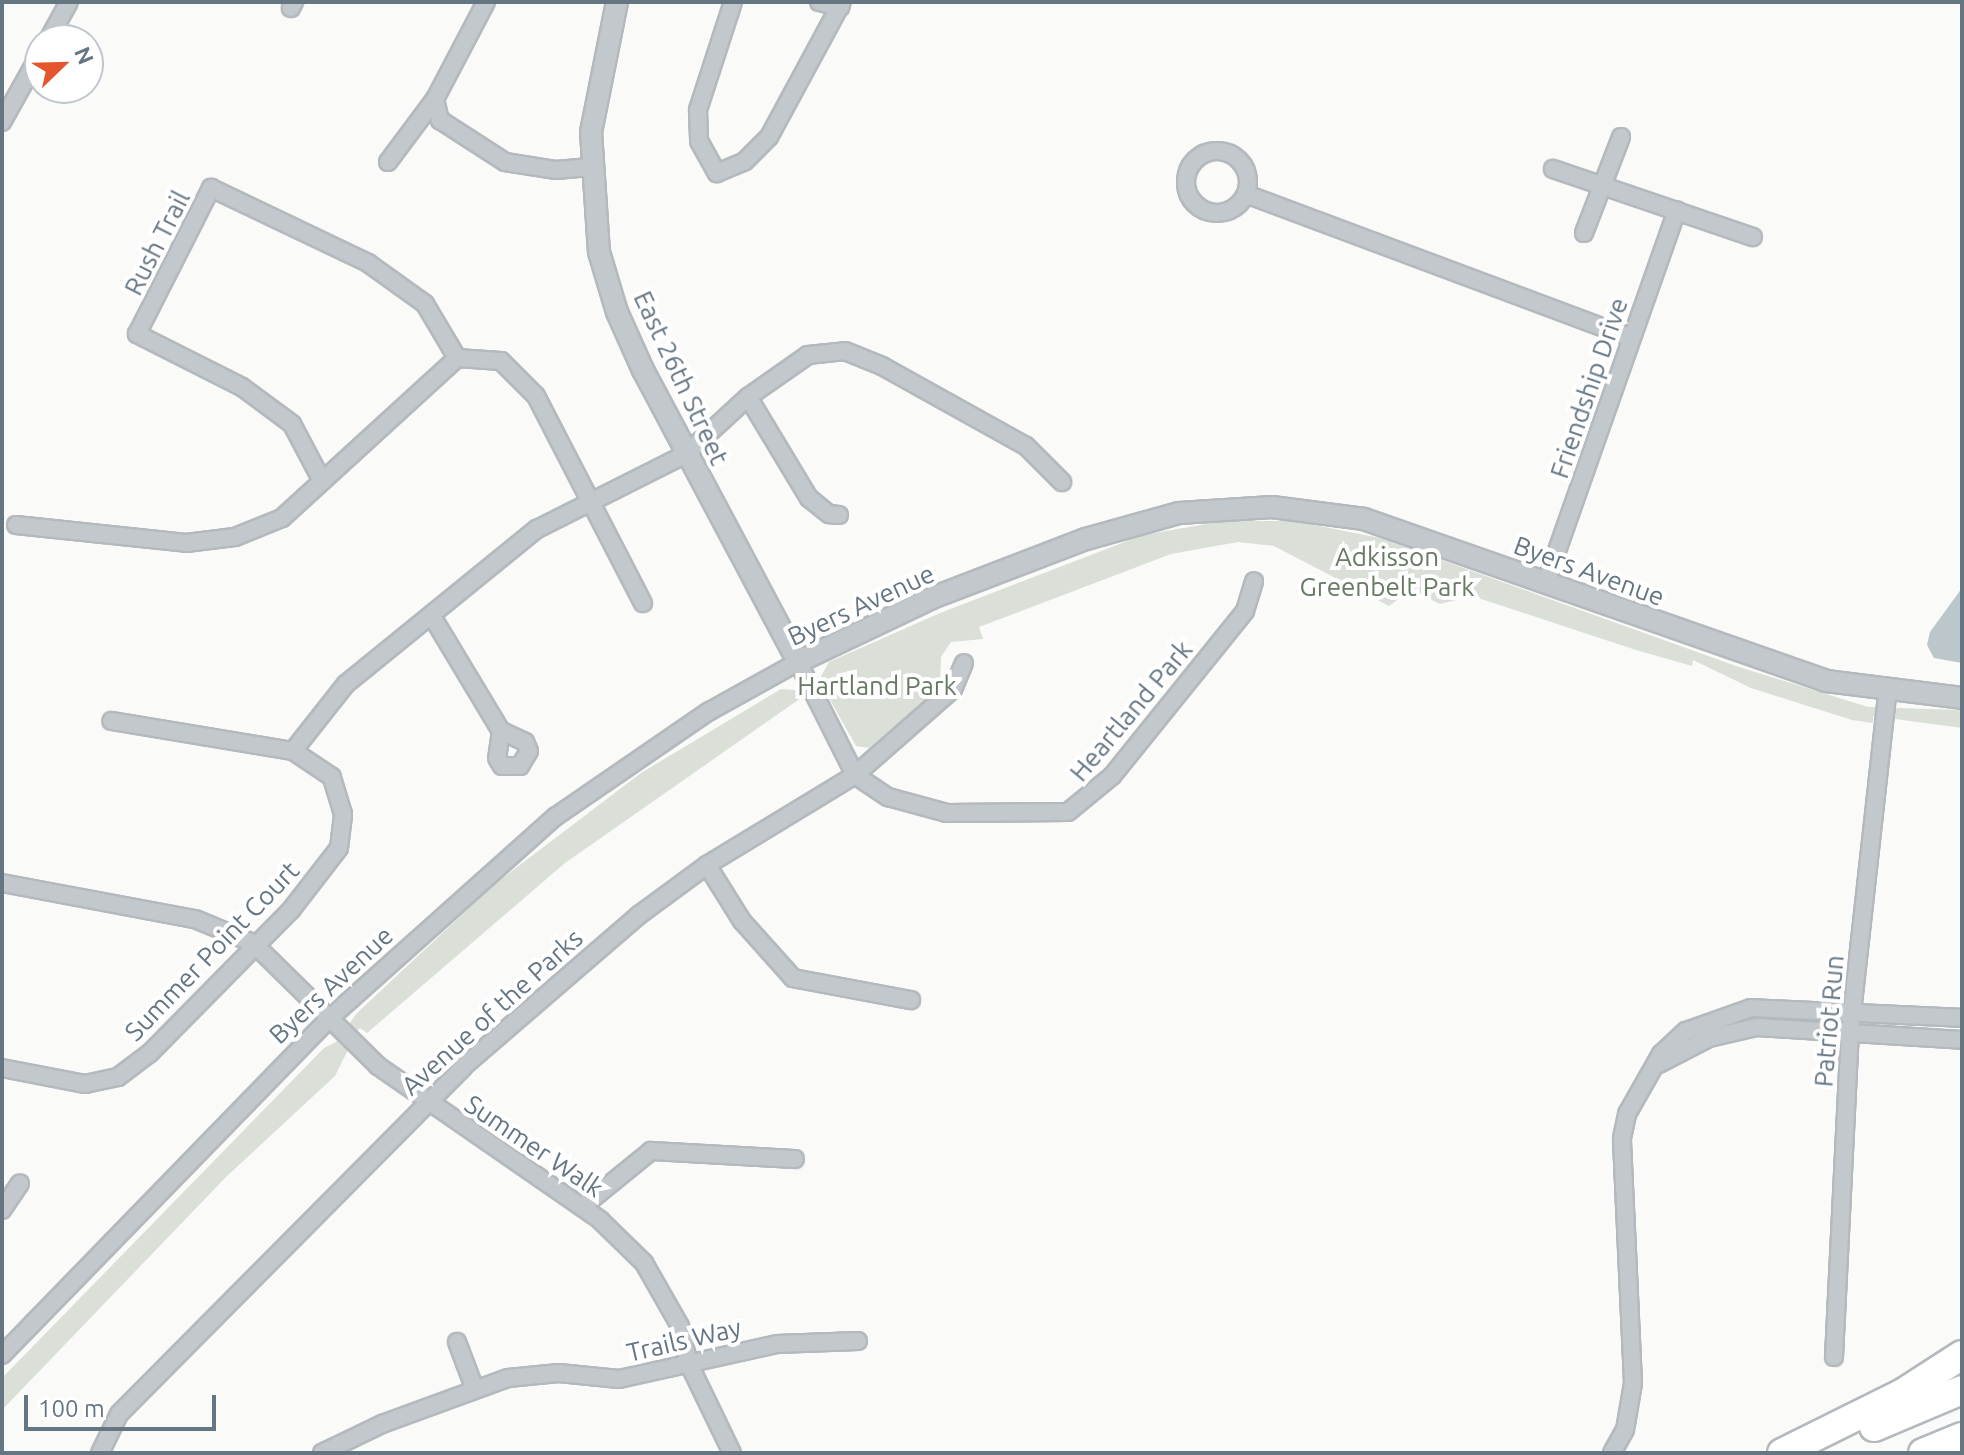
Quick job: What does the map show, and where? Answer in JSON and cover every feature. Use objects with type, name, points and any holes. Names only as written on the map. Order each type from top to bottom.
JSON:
[{"type":"highway","points":[[1782,1453],[1903,1393],[1962,1355]]},
{"type":"highway","points":[[1812,1453],[1962,1390]]},
{"type":"highway","points":[[1923,1453],[1962,1437]]},
{"type":"street","points":[[57,24],[69,2]]},
{"type":"street","points":[[388,162],[435,99],[486,2]]},
{"type":"street","name":"East 26th Street","points":[[617,2],[600,67],[590,167],[599,252],[617,312],[686,454],[798,662]]},
{"type":"street","points":[[733,2],[698,110],[699,141],[717,173],[745,161],[769,137],[841,4],[819,2]]},
{"type":"street","points":[[3,119],[24,82]]},
{"type":"street","points":[[435,99],[440,120],[505,162],[556,170],[590,167]]},
{"type":"street","points":[[1584,233],[1621,137]]},
{"type":"street","points":[[1553,169],[1753,237]]},
{"type":"street","name":"Rush Trail","points":[[321,479],[292,424],[242,387],[137,334],[211,188],[368,263],[425,304],[457,358]]},
{"type":"street","points":[[1246,194],[1631,338]]},
{"type":"street","name":"Friendship Drive","points":[[1546,582],[1677,210]]},
{"type":"street","points":[[293,751],[346,684],[433,618],[537,529],[686,454],[748,397],[808,355],[845,351],[882,366],[1026,446],[1062,482]]},
{"type":"street","points":[[16,525],[186,543],[235,537],[282,518],[321,479],[457,358],[501,361],[536,396],[643,603]]},
{"type":"street","points":[[748,397],[809,498],[829,514],[839,515]]},
{"type":"street","name":"Byers Avenue","points":[[2,1355],[330,1018],[555,817],[708,712],[798,662],[932,598],[1086,539],[1147,519],[1210,508],[1272,507],[1364,519],[1826,681],[1962,698]]},
{"type":"street","name":"Heartland Park","points":[[798,662],[855,775],[888,797],[918,809],[1021,816],[1068,812],[1112,776],[1245,611],[1254,581]]},
{"type":"street","points":[[433,618],[501,731]]},
{"type":"street","name":"Avenue of the Parks","points":[[100,1453],[119,1414],[425,1103],[639,915],[707,865],[855,775],[953,689],[964,663]]},
{"type":"street","name":"Patriot Run","points":[[1834,1357],[1850,1031],[1888,689]]},
{"type":"street","name":"Summer Point Court","points":[[2,1068],[85,1084],[118,1077],[150,1053],[253,943],[291,910],[339,848],[343,814],[332,777],[293,751],[111,721]]},
{"type":"street","points":[[707,865],[742,921],[793,978],[911,1000]]},
{"type":"street","name":"Summer Walk","points":[[2,883],[195,919],[253,943],[330,1018],[425,1103],[582,1207],[644,1263],[680,1326],[688,1362],[732,1453]]},
{"type":"street","points":[[1612,1453],[1625,1430],[1633,1383],[1622,1138],[1627,1114],[1654,1067],[1674,1040],[1716,1017],[1774,1006],[1962,1018]]},
{"type":"street","points":[[1654,1067],[1696,1043],[1757,1027],[1962,1040]]},
{"type":"street","points":[[582,1207],[651,1151],[795,1159]]},
{"type":"street","points":[[2,1210],[20,1183]]},
{"type":"street","name":"Trails Way","points":[[322,1453],[474,1387],[559,1373],[619,1379],[777,1344],[858,1341]]},
{"type":"street","points":[[457,1342],[474,1387]]},
{"type":"green space","name":"Adkisson Greenbelt Park","points":[[1224,521],[1294,521],[1380,538],[1736,666],[1868,707],[1962,710],[1962,728],[1873,716],[1873,723],[1852,720],[1751,688],[1693,660],[1692,666],[1636,650],[1472,596],[1440,604],[1411,590],[1389,606],[1274,546],[1238,542],[1171,554],[979,627],[983,639],[951,642],[941,657],[940,687],[869,748],[856,746],[821,684],[565,863],[367,1033],[360,1028],[344,1046],[348,1050],[335,1076],[226,1177],[2,1410],[2,1378],[324,1048],[336,1042],[357,1013],[496,883],[641,773],[781,689],[796,690],[820,678],[829,662],[940,613],[1143,535]]},
{"type":"shaded area","points":[[1962,588],[1962,663],[1934,658],[1927,645],[1930,632]]},
{"type":"park label","name":"Hartland Park","points":[[877,686]]}]
